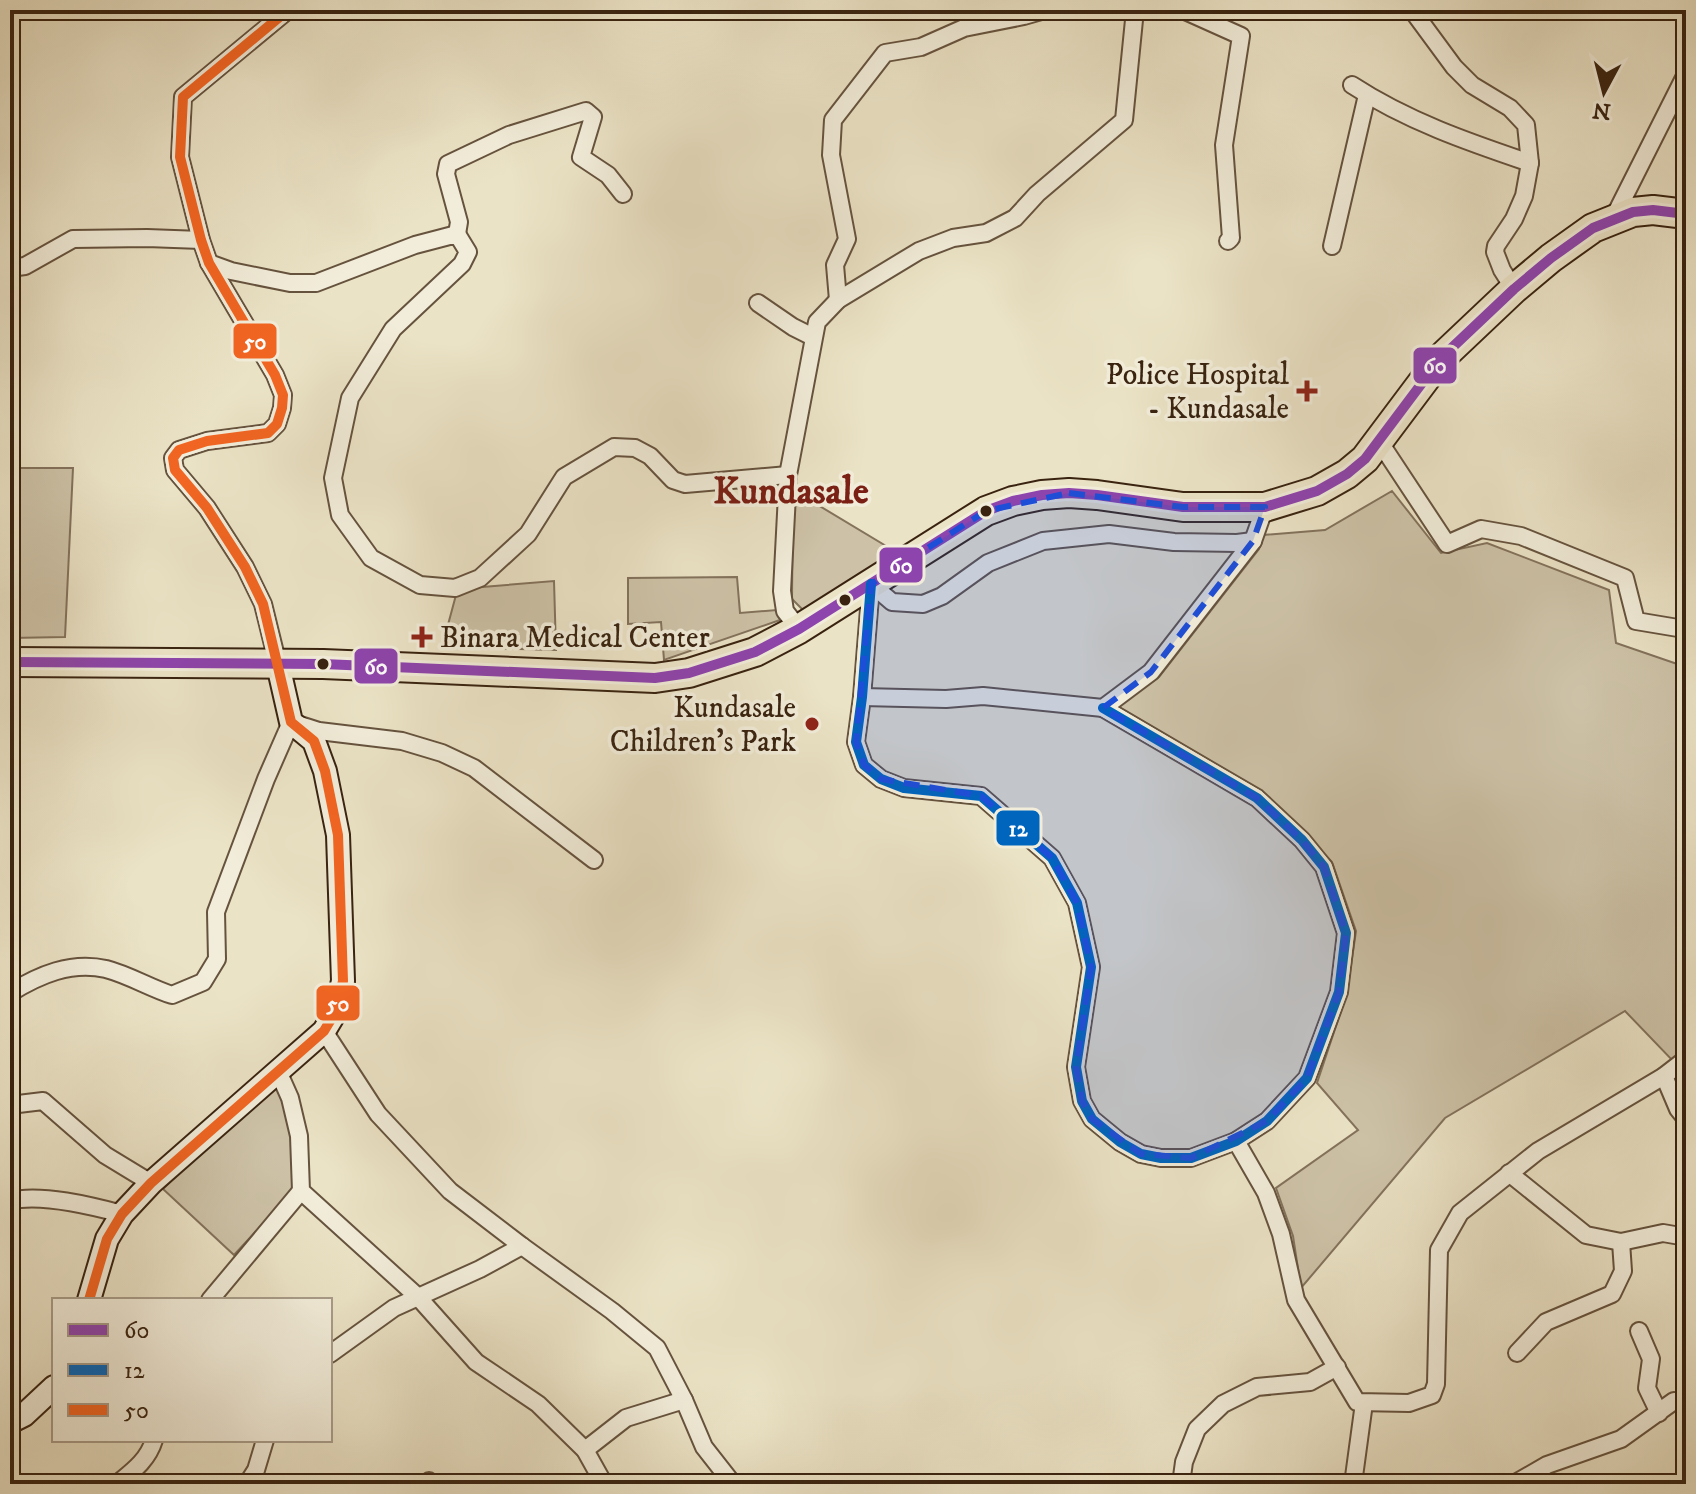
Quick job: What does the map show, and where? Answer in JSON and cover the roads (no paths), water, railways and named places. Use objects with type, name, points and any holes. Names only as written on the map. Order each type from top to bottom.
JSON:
[{"type":"highway","points":[[10,662],[337,665],[655,678],[689,673],[755,652],[799,629],[986,511],[1013,501],[1069,493],[1183,507],[1265,507],[1317,491],[1347,474],[1365,459],[1440,359],[1551,258],[1593,228],[1633,212],[1653,210],[1686,214]]},
{"type":"street","points":[[10,993],[34,978],[89,966],[109,970],[172,995],[203,982],[217,959],[216,912],[291,722],[263,604],[245,567],[207,508],[175,470],[173,458],[179,450],[207,441],[268,433],[277,424],[282,408],[283,395],[275,375],[209,263],[180,157],[183,97],[288,10]]},
{"type":"street","points":[[838,300],[835,265],[847,239],[831,155],[833,120],[885,53],[921,47],[964,28],[1045,10]]},
{"type":"street","points":[[799,629],[785,611],[782,591],[788,475],[817,322],[838,300],[919,251],[953,238],[986,233],[1015,218],[1037,194],[1124,120],[1135,10]]},
{"type":"street","points":[[1183,10],[1203,14],[1241,36],[1224,145],[1231,238],[1228,241]]},
{"type":"street","points":[[1412,10],[1454,67],[1472,85],[1510,108],[1526,125],[1530,163],[1524,196],[1495,252],[1514,289]]},
{"type":"street","points":[[1613,219],[1686,74]]},
{"type":"street","points":[[1352,85],[1426,125],[1530,163]]},
{"type":"street","points":[[1332,246],[1367,95]]},
{"type":"street","points":[[623,194],[608,175],[581,157],[593,117],[586,111],[509,135],[448,164],[446,174],[459,222],[457,234],[468,252],[462,264],[393,329],[350,398],[333,478],[340,515],[371,558],[420,585],[455,588],[480,578],[528,534],[564,477],[614,447],[635,448],[650,456],[673,480],[685,484],[788,475]]},
{"type":"street","points":[[209,263],[231,271],[290,283],[316,283],[415,245],[457,234]]},
{"type":"street","points":[[10,268],[25,266],[73,239],[201,240]]},
{"type":"street","points":[[758,303],[813,337]]},
{"type":"street","points":[[1379,441],[1447,544],[1481,529],[1521,536],[1625,578],[1636,621],[1678,628]]},
{"type":"street","points":[[1103,708],[1151,672],[1253,541],[1265,507]]},
{"type":"street","points":[[871,584],[892,602],[923,604],[942,596],[988,563],[1043,541],[1109,534],[1174,542],[1253,541]]},
{"type":"street","points":[[862,697],[946,699],[983,696],[1103,708],[1257,798],[1302,840],[1324,867],[1346,933],[1339,992],[1307,1078],[1267,1121],[1236,1141],[1191,1158],[1161,1158],[1141,1154],[1120,1142],[1092,1119],[1082,1101],[1076,1067],[1091,967],[1077,903],[1065,878],[1052,858],[981,796],[904,788],[881,779],[864,765],[856,742],[871,584]]},
{"type":"street","points":[[291,722],[319,731],[402,741],[442,753],[474,768],[594,860]]},
{"type":"street","points":[[90,1298],[107,1239],[122,1214],[151,1183],[324,1031],[336,1011],[343,981],[338,835],[325,771],[314,741],[291,722]]},
{"type":"street","points":[[324,1031],[378,1114],[450,1191],[657,1348],[704,1447],[733,1484]]},
{"type":"street","points":[[1236,1141],[1266,1193],[1281,1234],[1296,1300],[1357,1402],[1409,1403],[1432,1395],[1436,1384],[1439,1250],[1460,1213],[1538,1151],[1664,1076],[1686,1059]]},
{"type":"street","points":[[212,1298],[301,1191],[299,1136],[290,1098],[278,1071]]},
{"type":"street","points":[[1664,1076],[1678,1109],[1686,1119]]},
{"type":"street","points":[[10,1105],[43,1101],[105,1155],[151,1183]]},
{"type":"street","points":[[1509,1173],[1586,1235],[1621,1242],[1663,1233],[1686,1237]]},
{"type":"street","points":[[301,1191],[418,1297],[476,1362],[538,1404],[585,1450],[604,1484]]},
{"type":"street","points":[[10,1201],[20,1198],[82,1204],[122,1214]]},
{"type":"street","points":[[1517,1353],[1546,1322],[1612,1294],[1623,1271],[1621,1242]]},
{"type":"street","points":[[332,1353],[394,1308],[522,1246]]},
{"type":"street","points":[[1639,1331],[1651,1359],[1647,1388],[1659,1413]]},
{"type":"street","points":[[1181,1484],[1184,1462],[1197,1429],[1223,1404],[1257,1387],[1310,1382],[1337,1367]]},
{"type":"street","points":[[10,1422],[24,1415],[52,1389]]},
{"type":"street","points":[[585,1450],[626,1418],[684,1400]]},
{"type":"street","points":[[1514,1484],[1547,1465],[1621,1439],[1674,1401],[1686,1403]]},
{"type":"street","points":[[1353,1484],[1364,1403]]},
{"type":"street","points":[[117,1484],[143,1462],[153,1442]]},
{"type":"street","points":[[247,1484],[256,1470],[264,1442]]},
{"type":"place","name":"Police Hospital - Kundasale","points":[[1307,391]]},
{"type":"place","name":"Binara Medical Center","points":[[422,637]]},
{"type":"place","name":"Kundasale Children's Park","points":[[812,724]]},
{"type":"district","name":"Kundasale","points":[[791,490]]}]
